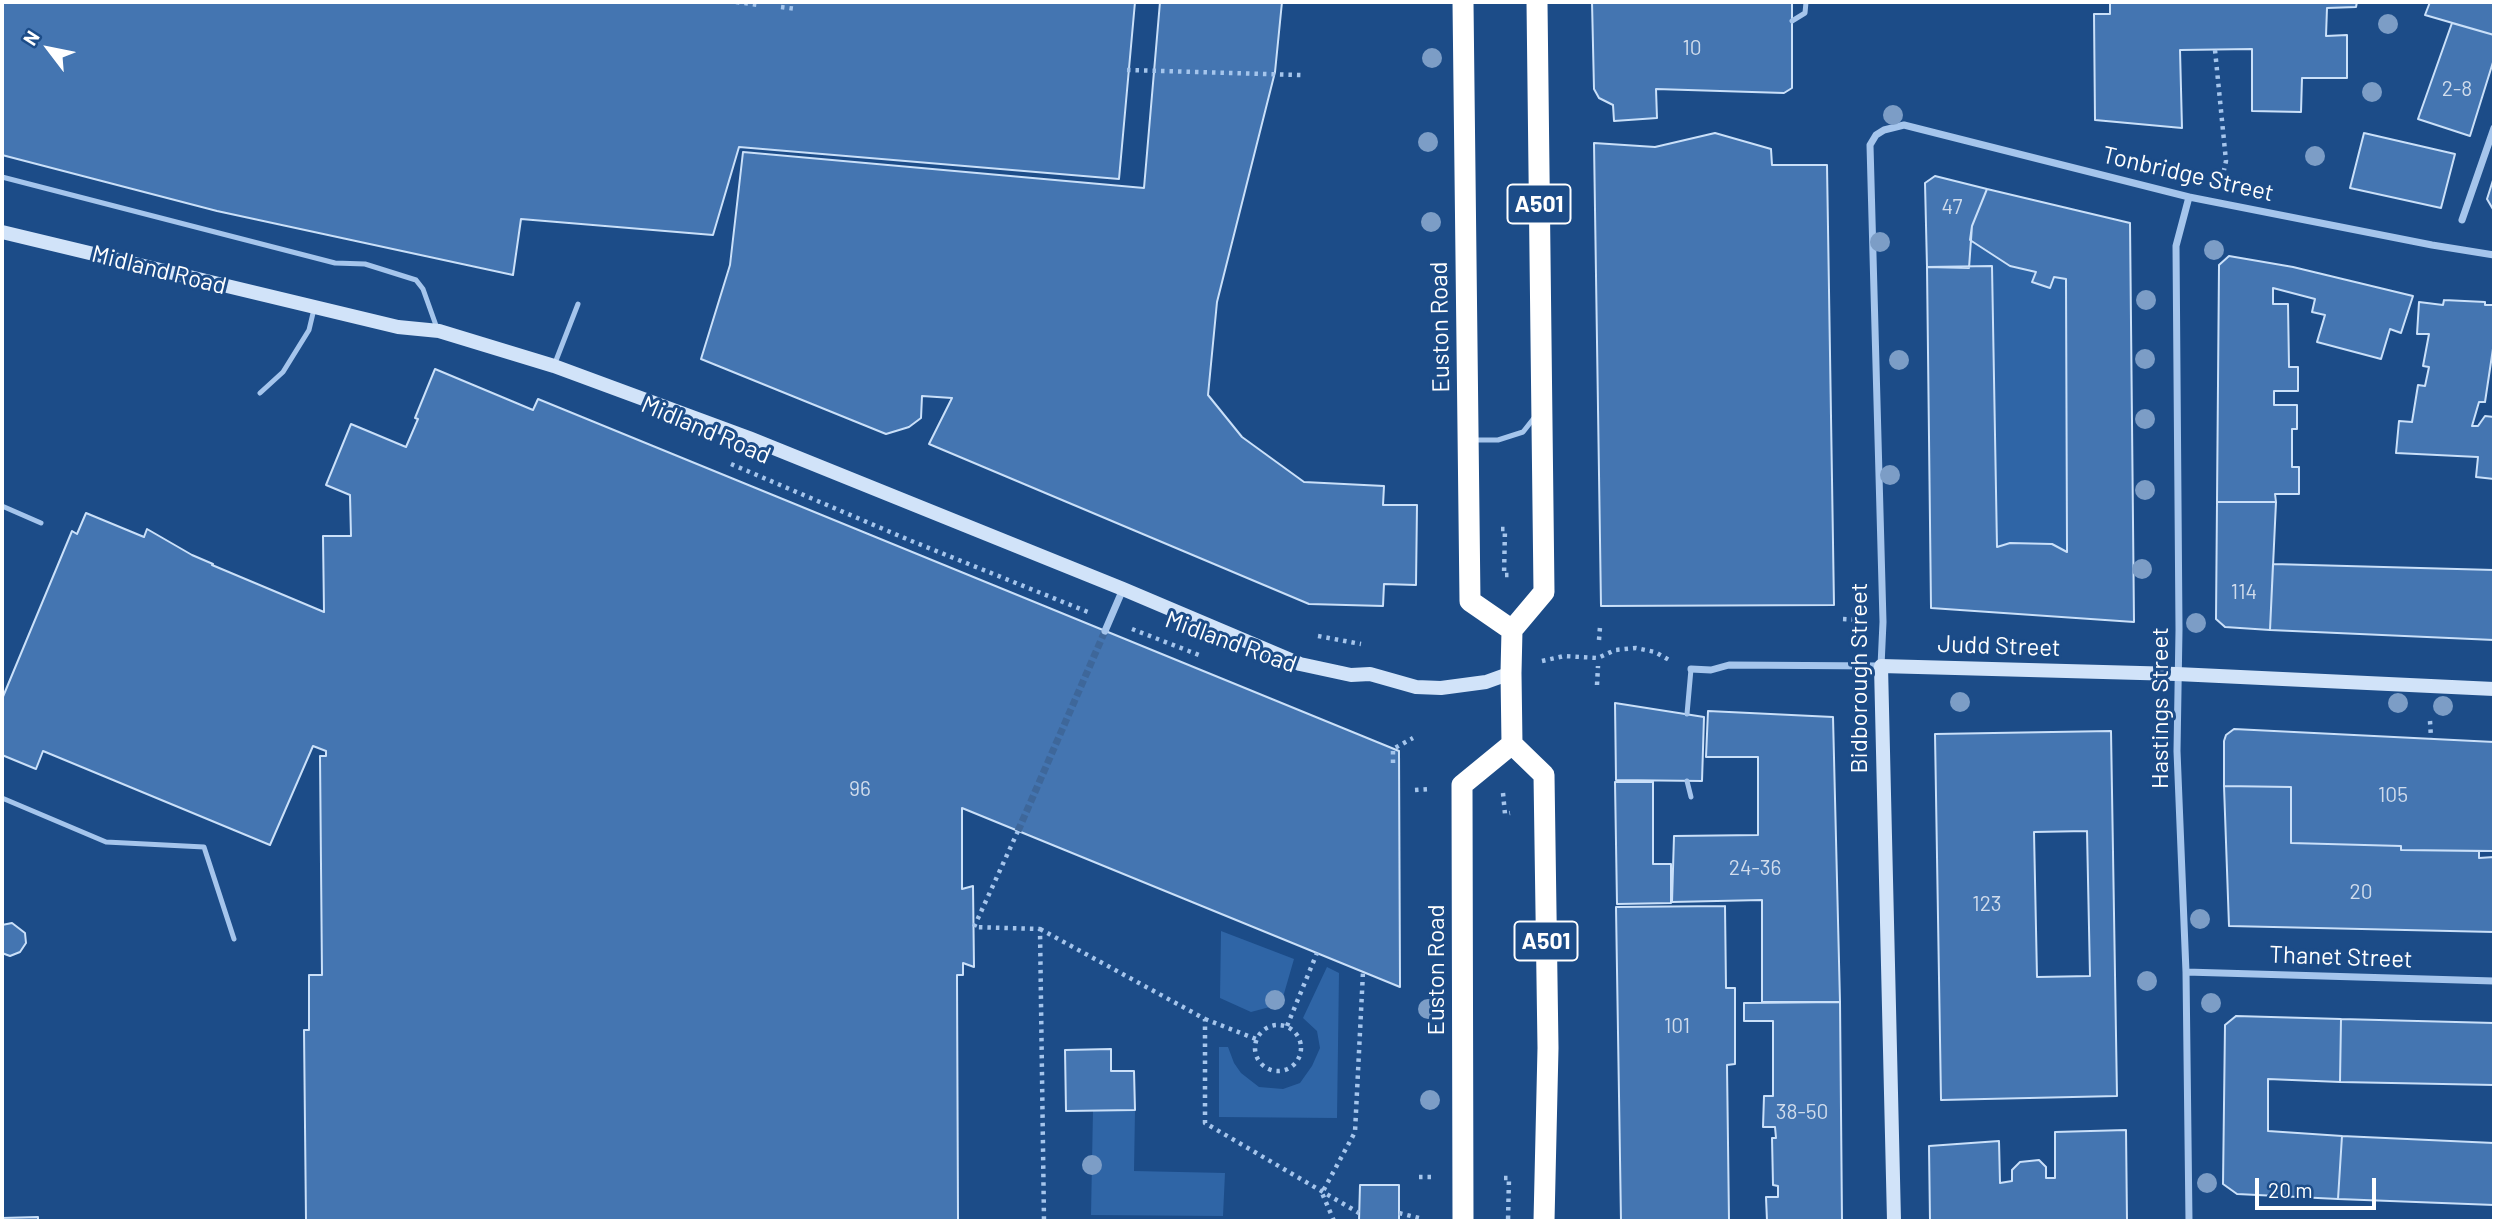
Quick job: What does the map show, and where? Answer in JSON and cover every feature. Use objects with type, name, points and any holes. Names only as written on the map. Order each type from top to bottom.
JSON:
[{"type":"highway","name":"Euston Road","points":[[1463,2],[1470,600],[1512,630]]},
{"type":"highway","name":"A501","points":[[1512,630],[1544,592],[1537,2]]},
{"type":"highway","points":[[1512,630],[1512,744]]},
{"type":"highway","name":"Euston Road","points":[[1463,1221],[1462,785],[1512,744]]},
{"type":"highway","name":"A501","points":[[1512,744],[1545,775],[1548,1048],[1544,1221]]},
{"type":"street","name":"Tonbridge Street","points":[[1877,135],[1884,130],[1904,125],[2189,197],[2432,246],[2494,255]]},
{"type":"street","points":[[2462,220],[2494,128]]},
{"type":"street","name":"Bidborough Street","points":[[1877,135],[1870,145],[1894,1221]]},
{"type":"street","name":"Hastings Street","points":[[2189,197],[2176,246],[2177,751],[2186,972],[2189,1221]]},
{"type":"street","name":"Midland Road","points":[[2,232],[398,327],[439,331],[554,366],[749,438],[1123,589],[1300,664],[1351,675],[1370,674],[1416,687],[1441,688],[1486,682],[1511,673]]},
{"type":"street","points":[[1105,631],[1123,589]]},
{"type":"street","name":"Judd Street","points":[[1690,669],[1712,670],[1729,665],[1881,666],[2177,674],[2494,689]]},
{"type":"street","name":"Thanet Street","points":[[2186,972],[2494,981]]},
{"type":"lane","points":[[1792,21],[1805,13],[1806,2]]},
{"type":"lane","name":"Midland Road","points":[[2,177],[335,263],[365,264],[416,280],[423,289],[439,331]]},
{"type":"lane","points":[[554,366],[578,304]]},
{"type":"lane","points":[[260,393],[283,372],[309,330],[314,306]]},
{"type":"lane","points":[[1468,440],[1498,440],[1523,432],[1542,407]]},
{"type":"lane","points":[[2,506],[41,523]]},
{"type":"lane","points":[[1687,714],[1690,669]]},
{"type":"lane","points":[[1686,781],[1691,797]]},
{"type":"lane","points":[[2,798],[106,842],[204,847],[234,939]]},
{"type":"path","points":[[736,2],[759,5]]},
{"type":"path","points":[[781,8],[796,9]]},
{"type":"path","points":[[2215,50],[2226,161],[2224,170]]},
{"type":"path","points":[[1127,70],[1301,75]]},
{"type":"path","name":"Midland Road","points":[[721,460],[909,540],[1212,660]]},
{"type":"path","points":[[1497,529],[1505,529],[1504,575],[1512,575]]},
{"type":"path","points":[[1843,619],[1867,620]]},
{"type":"path","points":[[1599,640],[1600,627]]},
{"type":"path","points":[[1511,673],[1548,659],[1564,656],[1598,658],[1615,650],[1636,648],[1655,652],[1690,669]]},
{"type":"path","points":[[1597,685],[1598,666]]},
{"type":"path","points":[[2430,721],[2431,738]]},
{"type":"path","points":[[1392,763],[1393,749],[1413,738]]},
{"type":"path","points":[[1415,790],[1430,789]]},
{"type":"path","points":[[1018,831],[974,927],[1041,929],[1205,1019],[1256,1039]]},
{"type":"path","points":[[1041,929],[1044,1221]]},
{"type":"path","points":[[1287,1026],[1317,953]]},
{"type":"path","points":[[1322,1192],[1355,1132],[1363,972]]},
{"type":"path","points":[[1205,1019],[1205,1123],[1359,1213]]},
{"type":"path","points":[[1273,1024],[1287,1026],[1298,1037],[1301,1052],[1287,1069],[1271,1070],[1258,1061],[1255,1054],[1256,1039],[1260,1032],[1273,1024]]},
{"type":"path","points":[[1419,1177],[1432,1177]]},
{"type":"path","points":[[1504,1178],[1508,1178],[1507,1221]]},
{"type":"path","points":[[1322,1192],[1334,1221]]},
{"type":"path","points":[[1399,1213],[1419,1218]]},
{"type":"shaded area","points":[[1970,240],[2010,266],[2036,272],[2033,282],[2050,288],[2054,277],[2066,279],[2067,552],[2052,544],[2010,543],[1997,547],[1992,267],[1969,268]]},
{"type":"shaded area","points":[[1221,931],[1294,959],[1281,1004],[1251,1012],[1220,998]]},
{"type":"shaded area","points":[[1327,967],[1339,973],[1337,1118],[1219,1117],[1219,1047],[1228,1047],[1241,1073],[1259,1087],[1283,1089],[1300,1083],[1320,1048],[1317,1031],[1303,1018]]},
{"type":"shaded area","points":[[1093,1110],[1135,1110],[1134,1171],[1225,1173],[1223,1216],[1091,1215]]},
{"type":"building","points":[[2,2],[1135,2],[1119,179],[739,147],[713,235],[521,219],[513,275],[217,211],[2,155]]},
{"type":"building","points":[[1160,2],[1282,2],[1275,72],[1217,302],[1208,395],[1242,437],[1304,482],[1384,486],[1383,505],[1417,505],[1416,585],[1384,584],[1383,606],[1309,604],[929,444],[952,398],[922,396],[921,418],[909,427],[886,434],[701,359],[730,265],[743,152],[1144,188]]},
{"type":"building","points":[[1592,2],[1792,2],[1792,88],[1784,93],[1656,89],[1657,118],[1614,121],[1613,105],[1599,98],[1594,89]]},
{"type":"building","points":[[2110,2],[2357,2],[2356,7],[2327,8],[2326,36],[2347,35],[2347,78],[2302,78],[2301,112],[2252,111],[2252,49],[2180,50],[2182,128],[2095,120],[2094,14],[2110,14]]},
{"type":"building","points":[[2430,2],[2494,2],[2494,35],[2425,15]]},
{"type":"building","points":[[2452,23],[2494,35],[2494,59],[2470,136],[2418,119]]},
{"type":"building","points":[[1715,133],[1771,149],[1772,165],[1827,165],[1834,605],[1601,606],[1594,143],[1655,147]]},
{"type":"building","points":[[2364,133],[2455,154],[2441,208],[2350,188]]},
{"type":"building","points":[[1935,176],[1987,189],[1972,226],[1969,268],[1927,267],[1925,183]]},
{"type":"building","points":[[2494,177],[2494,211],[2487,199]]},
{"type":"building","points":[[1987,189],[2130,223],[2134,622],[1931,608],[1927,267],[1992,266],[1997,547],[2010,543],[2052,544],[2067,552],[2066,279],[2054,277],[2050,288],[2032,282],[2036,272],[2010,266],[1970,240],[1972,226]]},
{"type":"building","points":[[2229,256],[2293,267],[2413,296],[2401,333],[2390,329],[2381,359],[2317,342],[2325,315],[2312,312],[2315,299],[2273,288],[2273,304],[2288,304],[2289,367],[2298,367],[2298,391],[2274,391],[2274,405],[2297,405],[2297,429],[2292,429],[2292,467],[2299,467],[2299,494],[2275,494],[2276,502],[2217,502],[2219,265]]},
{"type":"building","points":[[2444,300],[2494,305],[2494,342],[2485,402],[2479,402],[2472,426],[2478,426],[2485,416],[2494,417],[2494,479],[2476,477],[2478,457],[2396,453],[2399,421],[2412,422],[2418,385],[2425,386],[2429,367],[2423,366],[2429,334],[2417,334],[2419,302],[2443,305]]},
{"type":"building","points":[[435,369],[533,410],[538,399],[1399,751],[1400,987],[962,808],[962,889],[973,886],[974,967],[963,963],[963,975],[957,975],[958,1221],[306,1221],[304,1030],[309,1030],[309,975],[322,975],[320,756],[326,756],[326,751],[313,746],[270,845],[43,751],[36,769],[2,755],[2,699],[72,531],[77,534],[86,513],[144,537],[147,529],[212,565],[324,612],[323,536],[351,536],[350,495],[326,485],[351,424],[406,447]]},
{"type":"building","points":[[2217,502],[2276,502],[2270,630],[2225,627],[2216,619]]},
{"type":"building","points":[[2273,564],[2494,570],[2494,640],[2270,630]]},
{"type":"building","points":[[1615,703],[1704,717],[1702,781],[1616,780]]},
{"type":"building","points":[[1708,711],[1833,717],[1840,1002],[1762,1002],[1762,900],[1672,902],[1674,836],[1758,835],[1758,757],[1706,757]]},
{"type":"building","points":[[2234,729],[2494,742],[2494,851],[2401,850],[2401,846],[2291,843],[2291,787],[2224,786],[2224,741],[2226,735]]},
{"type":"building","points":[[2111,731],[2117,1096],[1941,1100],[1935,734]],"holes":[[[2087,831],[2090,976],[2037,977],[2034,832]]]},
{"type":"building","points":[[1615,782],[1653,782],[1653,864],[1671,864],[1671,903],[1617,904]]},
{"type":"building","points":[[2224,786],[2291,787],[2291,843],[2401,846],[2401,850],[2479,851],[2479,858],[2494,857],[2494,932],[2229,926]]},
{"type":"building","points":[[1725,906],[1726,988],[1735,988],[1735,1064],[1727,1065],[1729,1221],[1621,1221],[1616,907]]},
{"type":"building","points":[[12,923],[25,933],[26,943],[20,952],[10,956],[2,953],[2,925]]},
{"type":"building","points":[[1840,1002],[1842,1221],[1767,1221],[1766,1197],[1778,1197],[1778,1186],[1773,1185],[1772,1138],[1776,1138],[1775,1127],[1763,1127],[1764,1096],[1773,1096],[1773,1021],[1744,1021],[1744,1003]]},
{"type":"building","points":[[2236,1016],[2341,1019],[2340,1082],[2268,1079],[2268,1131],[2342,1136],[2338,1199],[2237,1194],[2223,1184],[2225,1025]]},
{"type":"building","points":[[2341,1019],[2494,1023],[2494,1085],[2340,1082]]},
{"type":"building","points":[[1111,1049],[1111,1071],[1134,1071],[1135,1110],[1066,1111],[1065,1050]]},
{"type":"building","points":[[2126,1130],[2127,1221],[1930,1221],[1929,1146],[1999,1141],[2000,1183],[2012,1181],[2012,1170],[2020,1162],[2039,1160],[2046,1167],[2046,1178],[2055,1178],[2055,1132]]},
{"type":"building","points":[[2342,1136],[2494,1143],[2494,1205],[2338,1199]]},
{"type":"building","points":[[1360,1185],[1399,1185],[1399,1221],[1359,1221]]},
{"type":"building","points":[[38,1217],[38,1221],[2,1221],[2,1218]]},
{"type":"tunnel","points":[[1018,831],[1105,631]]}]
